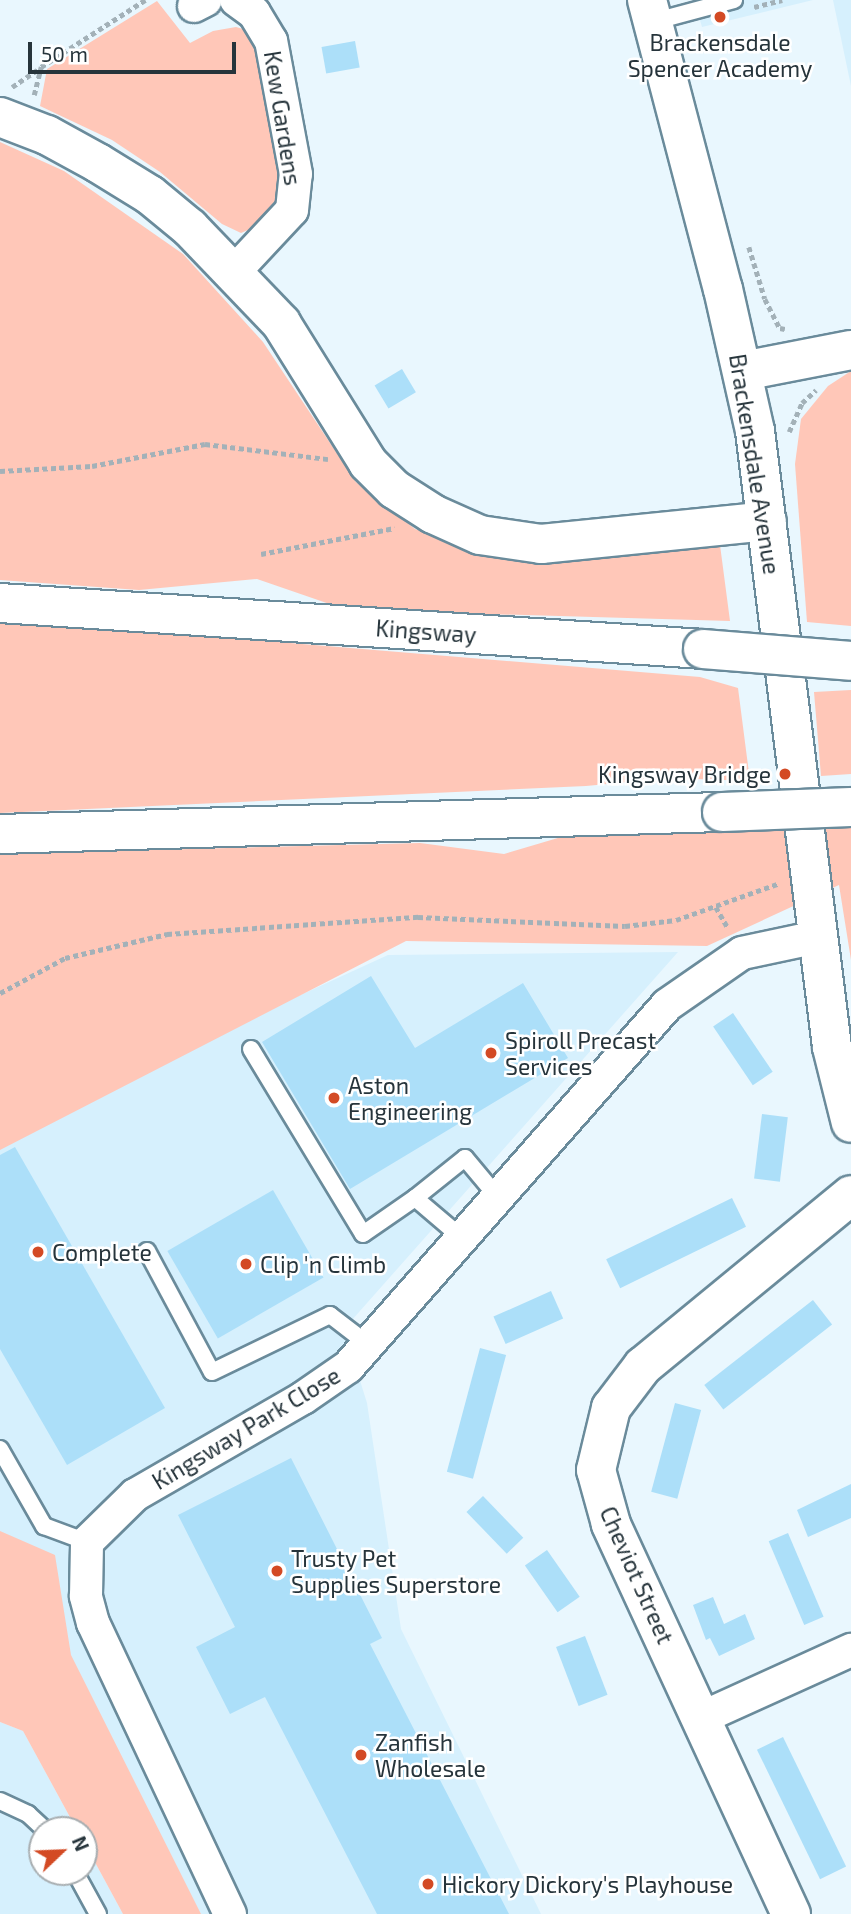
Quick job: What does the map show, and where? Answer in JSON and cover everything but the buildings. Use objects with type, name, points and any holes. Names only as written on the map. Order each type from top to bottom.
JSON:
[{"type":"main road","name":"Brackensdale Avenue","points":[[650,11],[743,371],[767,521],[832,1047],[851,1123]]},
{"type":"main road","points":[[13,122],[150,195],[235,271],[281,323],[368,463],[394,488],[441,519],[480,535],[541,544],[767,521]]},
{"type":"main road","points":[[743,371],[851,350]]},
{"type":"main road","name":"Kingsway","points":[[0,603],[851,661]]},
{"type":"main road","points":[[0,834],[851,807]]},
{"type":"main road","name":"Cheviot Street","points":[[791,1914],[611,1524],[596,1471],[611,1408],[643,1366],[851,1195]]},
{"type":"street","name":"Kew Gardens","points":[[235,271],[292,210],[296,174],[271,41],[254,13],[236,0]]},
{"type":"street","name":"Kingsway Park Close","points":[[87,1542],[135,1495],[303,1398],[348,1367],[640,1032],[693,983],[741,953],[817,937]]},
{"type":"street","points":[[87,1542],[86,1596],[93,1623],[230,1914]]},
{"type":"street","points":[[701,1718],[851,1650]]},
{"type":"lane","points":[[650,11],[734,0]]},
{"type":"lane","points":[[251,1049],[363,1234],[415,1198],[465,1158],[469,1158],[496,1195]]},
{"type":"lane","points":[[415,1198],[461,1237]]},
{"type":"lane","points":[[147,1251],[212,1372],[330,1315],[369,1345]]},
{"type":"lane","points":[[0,1449],[44,1525],[87,1542]]},
{"type":"lane","points":[[0,1801],[30,1816]]},
{"type":"lane","points":[[83,1886],[98,1914]]},
{"type":"path","points":[[0,96],[145,0]]},
{"type":"path","points":[[13,122],[41,67]]},
{"type":"path","points":[[745,236],[765,299],[780,328],[792,329]]},
{"type":"path","points":[[0,471],[92,466],[205,444],[368,463]]},
{"type":"path","points":[[261,554],[441,519]]},
{"type":"path","points":[[0,993],[65,958],[167,934],[418,917],[625,926],[676,920],[786,881]]},
{"type":"shaded area","name":"Brackensdale Spencer Academy","points":[[694,0],[813,0],[702,27]]},
{"type":"shaded area","name":"Brackensdale Spencer Academy","points":[[833,0],[851,0],[851,86]]},
{"type":"shaded area","points":[[157,1],[190,43],[213,31],[236,27],[254,32],[283,187],[278,207],[262,224],[241,233],[222,224],[160,172],[112,140],[40,106],[47,69]]},
{"type":"shaded area","points":[[0,142],[64,171],[183,254],[263,342],[356,482],[415,529],[468,548],[720,545],[730,621],[347,610],[257,579],[139,590],[0,580]]},
{"type":"shaded area","points":[[851,371],[851,626],[807,622],[795,464],[801,419],[828,386]]},
{"type":"shaded area","points":[[0,619],[700,677],[738,688],[750,781],[670,778],[586,786],[0,813]]},
{"type":"shaded area","points":[[851,690],[851,774],[821,776],[814,692]]},
{"type":"shaded area","points":[[851,819],[851,960],[839,885],[707,946],[406,941],[0,1150],[0,854],[420,843],[504,854],[595,827]]},
{"type":"shaded area","points":[[678,952],[344,1329],[367,1403],[401,1629],[541,1914],[187,1914],[0,1569],[0,1142],[222,1031],[388,955]]},
{"type":"shaded area","points":[[0,1531],[55,1555],[71,1655],[201,1914],[123,1914],[98,1868],[98,1816],[69,1816],[23,1731],[0,1722]]},
{"type":"shaded area","points":[[0,1722],[23,1731],[69,1816],[28,1816],[28,1886],[98,1886],[98,1868],[123,1914],[0,1914]]},
{"type":"place","name":"Brackensdale Spencer Academy","points":[[720,17]]},
{"type":"place","name":"Kingsway Bridge","points":[[785,774]]},
{"type":"place","name":"Spiroll Precast Services","points":[[491,1053]]},
{"type":"place","name":"Aston Engineering","points":[[334,1098]]},
{"type":"place","name":"Complete","points":[[38,1252]]},
{"type":"place","name":"Clip 'n Climb","points":[[246,1264]]},
{"type":"place","name":"Trusty Pet Supplies Superstore","points":[[277,1571]]},
{"type":"place","name":"Zanfish Wholesale","points":[[361,1755]]},
{"type":"place","name":"Hickory Dickory's Playhouse","points":[[428,1884]]}]
